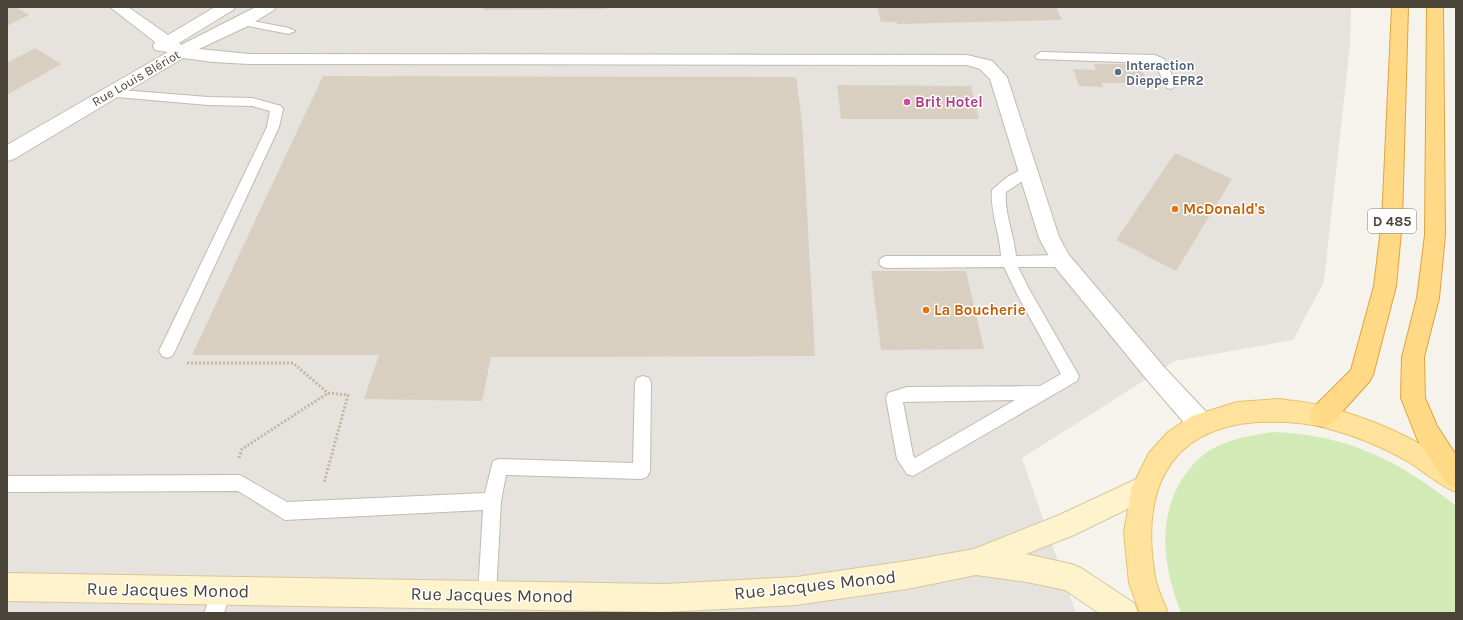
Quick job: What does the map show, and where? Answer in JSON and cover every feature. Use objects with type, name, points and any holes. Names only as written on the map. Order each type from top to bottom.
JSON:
[{"type":"highway","name":"D 485","points":[[1322,416],[1362,375],[1385,286],[1392,220],[1400,7]]},
{"type":"highway","name":"D 485","points":[[1435,7],[1435,235],[1428,298],[1413,357],[1412,398],[1427,433],[1456,476]]},
{"type":"main road","points":[[1154,613],[1143,583],[1137,532],[1145,487],[1158,461],[1177,440],[1201,424],[1237,413],[1278,410],[1322,416],[1369,430],[1416,453],[1456,480]]},
{"type":"main road","name":"Rue Jacques Monod","points":[[7,587],[218,602],[487,595],[665,598],[796,591],[907,575],[974,562],[1065,526],[1145,487]]},
{"type":"main road","name":"Rue Jacques Monod","points":[[974,562],[1027,568],[1071,578],[1124,613]]},
{"type":"street","points":[[118,7],[174,47],[213,57],[249,59],[967,60],[986,65],[998,77],[1049,238],[1062,261],[1156,374],[1201,424]]},
{"type":"street","name":"Rue Louis Blériot","points":[[7,154],[109,93],[228,7]]},
{"type":"street","name":"Rue Louis Blériot","points":[[7,137],[174,47],[242,22],[268,7]]},
{"type":"lane","points":[[242,22],[289,31]]},
{"type":"lane","points":[[1041,56],[1155,59],[1160,62],[1171,85]]},
{"type":"lane","points":[[109,93],[208,101],[252,102],[277,109],[273,127],[167,351]]},
{"type":"lane","points":[[1028,171],[1012,180],[999,190],[998,204],[1007,238],[1009,262],[1023,292],[1071,376],[1042,393],[913,468],[905,459],[894,398],[907,394],[1042,393]]},
{"type":"lane","points":[[886,262],[1062,261]]},
{"type":"lane","points":[[487,595],[492,501],[499,467],[641,471],[643,383]]},
{"type":"lane","points":[[7,484],[240,483],[285,511],[492,501]]},
{"type":"path","points":[[167,351],[180,363],[293,363],[328,393],[348,395],[317,509]]},
{"type":"path","points":[[230,483],[242,449],[328,393]]},
{"type":"shaded area","points":[[7,7],[1351,7],[1350,44],[1324,282],[1293,340],[1175,361],[1022,458],[1076,613],[7,613]]},
{"type":"green space","points":[[1273,432],[1325,438],[1371,453],[1413,475],[1456,506],[1456,613],[1181,613],[1168,569],[1165,538],[1170,505],[1176,490],[1185,475],[1207,452],[1222,444],[1247,436]]},
{"type":"building","points":[[7,7],[16,7],[29,15],[7,26]]},
{"type":"building","points":[[484,7],[607,7],[606,9],[483,10]]},
{"type":"building","points":[[877,7],[1056,7],[1062,20],[897,24],[897,22],[881,22]]},
{"type":"building","points":[[35,48],[61,64],[7,95],[7,63]]},
{"type":"building","points":[[1094,64],[1139,64],[1148,83],[1101,83],[1103,87],[1079,86],[1073,69],[1096,70]]},
{"type":"building","points":[[323,76],[796,77],[802,121],[815,356],[491,357],[482,401],[364,399],[379,355],[192,355]]},
{"type":"building","name":"Brit Hotel","points":[[837,85],[971,86],[979,119],[841,119]]},
{"type":"building","name":"McDonald's","points":[[1175,153],[1232,179],[1176,271],[1116,240]]},
{"type":"building","name":"La Boucherie","points":[[871,271],[966,271],[984,349],[881,350]]},
{"type":"place","name":"Interaction Dieppe EPR2","points":[[1118,72]]},
{"type":"place","name":"Brit Hotel","points":[[907,102]]},
{"type":"place","name":"McDonald's","points":[[1175,209]]},
{"type":"place","name":"La Boucherie","points":[[926,310]]}]
